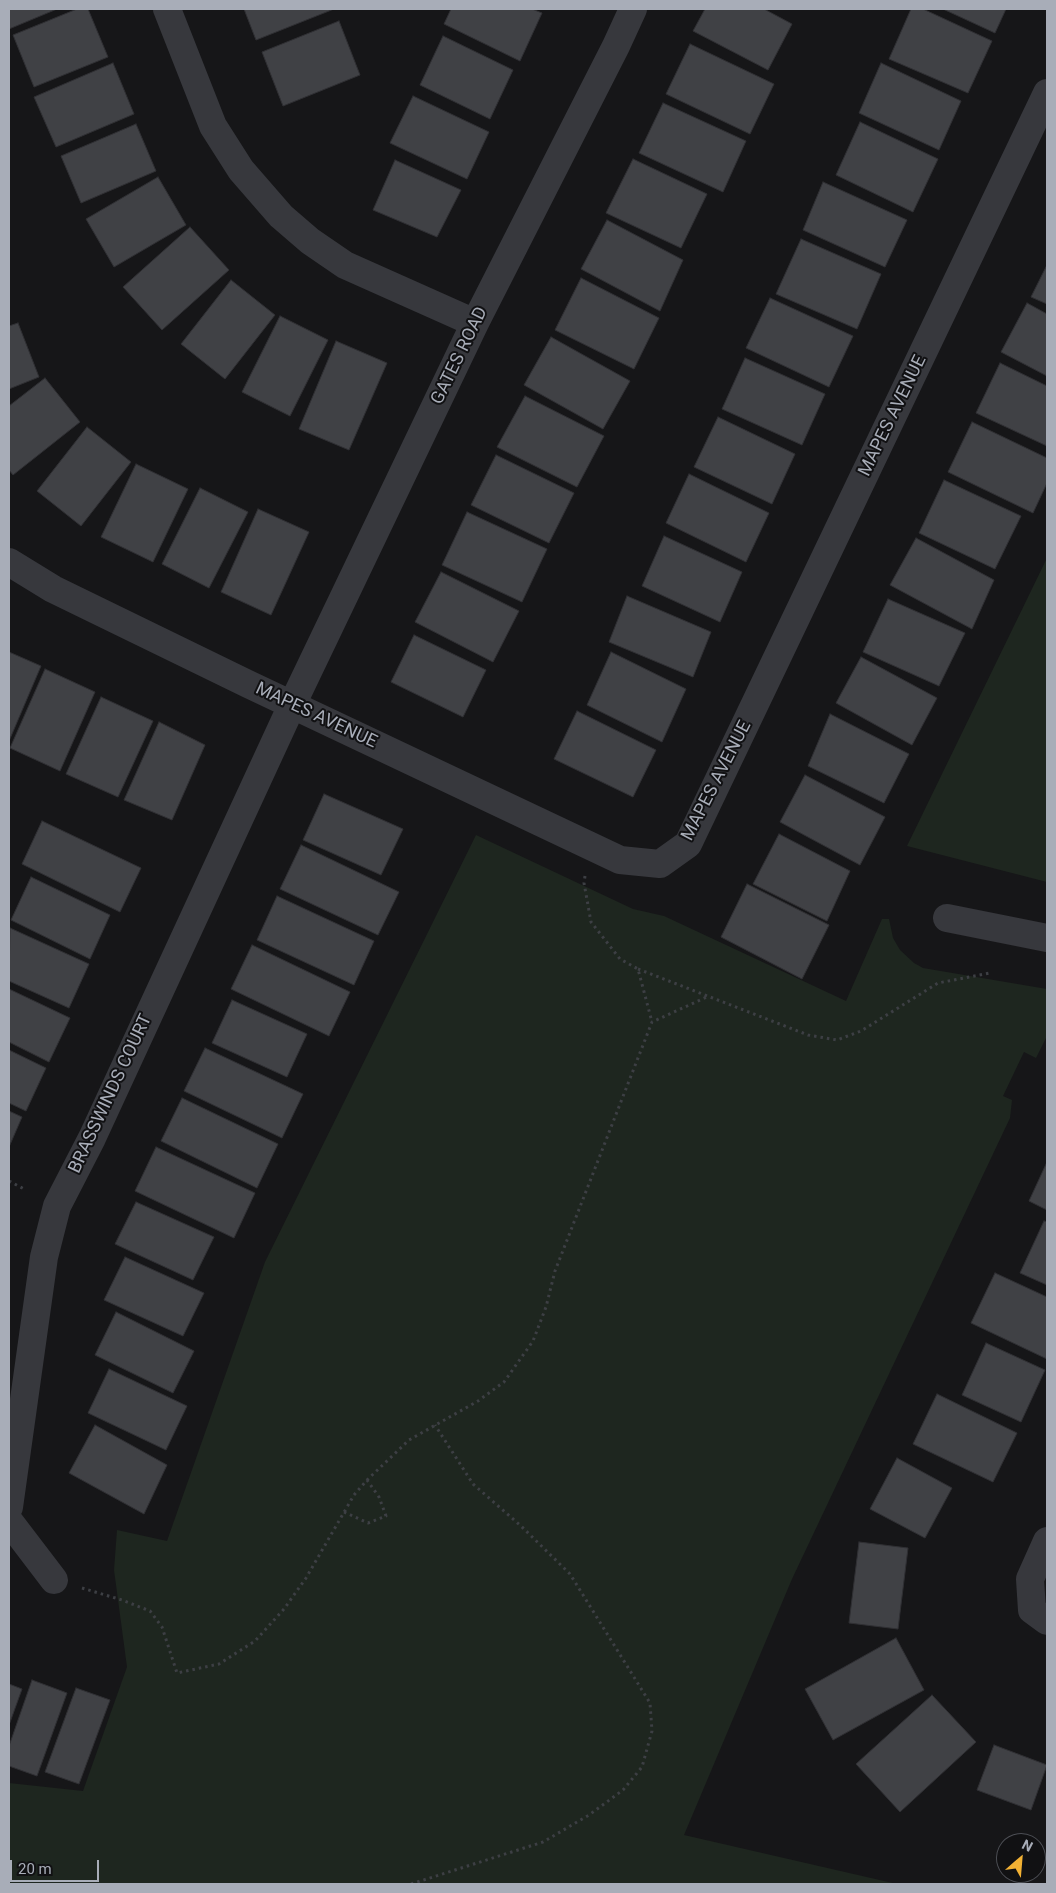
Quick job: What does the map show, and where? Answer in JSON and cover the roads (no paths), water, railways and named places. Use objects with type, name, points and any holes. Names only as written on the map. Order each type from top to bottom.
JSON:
[{"type":"street","points":[[167,9],[213,126],[241,170],[281,216],[310,241],[345,265],[475,323]]},
{"type":"street","name":"GATES ROAD","points":[[292,705],[475,323],[612,55],[633,9]]},
{"type":"street","name":"MAPES AVENUE","points":[[9,562],[53,589],[292,705],[620,860],[660,864],[688,844],[1047,93]]},
{"type":"street","name":"BRASSWINDS COURT","points":[[9,1507],[44,1257],[57,1206],[92,1138],[292,705]]},
{"type":"street","points":[[947,918],[1047,938]]},
{"type":"street","points":[[9,1520],[54,1580]]},
{"type":"street","points":[[1047,1541],[1030,1579],[1032,1610],[1047,1621]]}]
